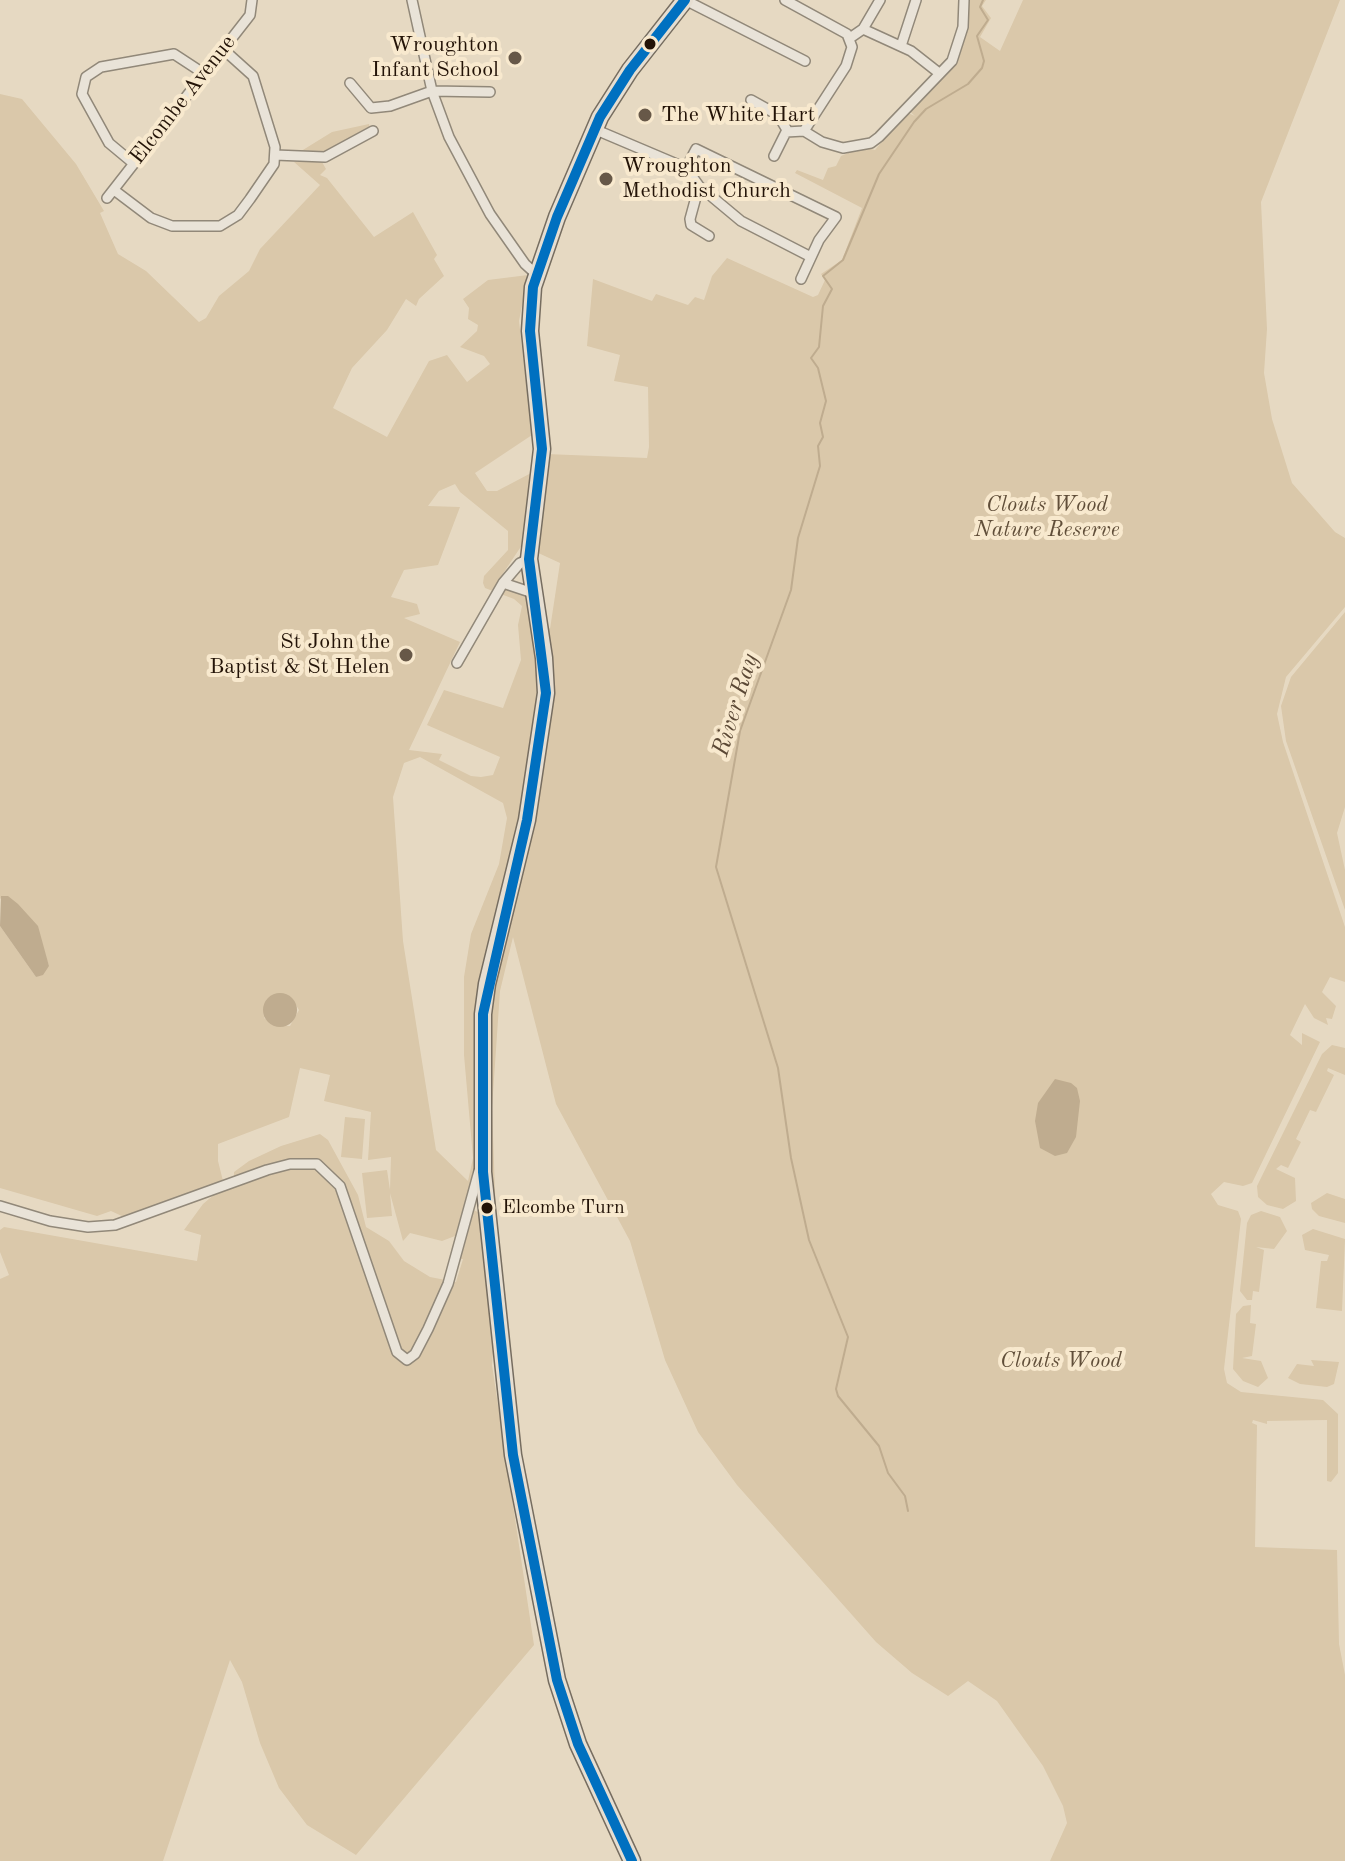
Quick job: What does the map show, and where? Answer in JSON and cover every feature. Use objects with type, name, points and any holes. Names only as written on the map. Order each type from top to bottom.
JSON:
[{"type":"main road","points":[[632,1861],[578,1744],[557,1680],[509,1432],[482,1157],[482,1042],[487,984],[519,858],[543,720],[546,674],[529,559],[541,464],[530,315],[532,272],[594,129],[630,70],[685,0]]},
{"type":"street","name":"Elcombe Avenue","points":[[252,0],[250,15],[110,194],[166,226],[220,226],[233,218],[250,199],[270,171],[275,155]]},
{"type":"street","points":[[412,0],[432,91],[466,172],[532,272]]},
{"type":"street","points":[[685,0],[805,61]]},
{"type":"street","points":[[785,0],[850,38]]},
{"type":"street","points":[[850,38],[863,29],[880,0]]},
{"type":"street","points":[[901,46],[916,0]]},
{"type":"street","points":[[787,130],[804,131],[838,147],[871,143],[952,61],[957,50],[964,0]]},
{"type":"street","points":[[863,29],[901,46],[939,73]]},
{"type":"street","points":[[804,131],[850,57],[850,38]]},
{"type":"street","points":[[223,49],[253,76],[263,99],[275,155],[325,157],[373,131]]},
{"type":"street","points":[[133,163],[109,143],[82,94],[86,77],[101,67],[174,54],[203,73]]},
{"type":"street","points":[[350,83],[371,108],[390,106],[432,91],[490,92]]},
{"type":"street","points":[[751,100],[778,115],[787,130]]},
{"type":"street","points":[[594,129],[686,168],[699,186],[741,221],[811,257]]},
{"type":"street","points":[[774,156],[787,130]]},
{"type":"street","points":[[686,168],[696,149],[836,217],[801,279]]},
{"type":"street","points":[[699,186],[691,225],[709,236]]},
{"type":"street","points":[[457,663],[503,583],[520,563],[529,559]]},
{"type":"street","points":[[503,583],[531,585]]},
{"type":"street","points":[[0,1206],[50,1221],[88,1227],[110,1226],[139,1219],[267,1170],[290,1164],[317,1164],[340,1186],[397,1352],[407,1360],[415,1354],[443,1296],[482,1157]]},
{"type":"street","points":[[469,1207],[487,1208]]},
{"type":"green space","points":[[967,0],[986,0],[982,6],[991,18],[980,37],[1000,51],[1023,0],[1340,0],[1261,202],[1267,329],[1264,373],[1272,419],[1292,483],[1335,532],[1345,538],[1345,607],[1286,677],[1277,714],[1283,742],[1345,927],[1345,982],[1330,977],[1322,992],[1336,1006],[1332,1019],[1326,1018],[1328,1025],[1314,1018],[1305,1004],[1290,1035],[1302,1045],[1302,1033],[1320,1042],[1252,1183],[1243,1186],[1224,1182],[1211,1194],[1218,1205],[1238,1211],[1241,1219],[1224,1369],[1227,1383],[1241,1392],[1323,1400],[1338,1414],[1338,1473],[1331,1482],[1327,1481],[1327,1420],[1267,1421],[1267,1424],[1253,1420],[1252,1423],[1257,1425],[1255,1547],[1337,1550],[1339,1644],[1345,1675],[1345,1861],[1050,1861],[1067,1823],[1063,1806],[1043,1766],[997,1701],[968,1681],[948,1696],[912,1673],[876,1642],[737,1485],[698,1432],[665,1360],[630,1241],[556,1104],[513,937],[500,991],[492,1108],[496,1218],[485,1167],[488,1014],[514,898],[517,898],[551,703],[530,777],[474,1013],[480,1178],[473,1210],[483,1214],[494,1341],[492,1365],[534,1645],[356,1855],[307,1825],[279,1788],[260,1743],[242,1682],[230,1660],[163,1861],[0,1861],[0,1279],[9,1275],[0,1252],[0,1230],[4,1227],[197,1261],[201,1235],[184,1230],[203,1204],[234,1178],[234,1172],[249,1161],[281,1146],[320,1134],[328,1140],[358,1195],[366,1227],[389,1241],[404,1261],[430,1277],[456,1282],[463,1259],[450,1260],[455,1236],[442,1241],[410,1233],[403,1241],[390,1193],[392,1216],[367,1218],[362,1173],[387,1170],[390,1190],[391,1157],[368,1160],[371,1112],[324,1101],[330,1075],[300,1068],[289,1117],[218,1144],[218,1161],[224,1185],[124,1217],[111,1211],[97,1216],[0,1188],[0,926],[36,977],[49,966],[45,954],[0,898],[0,94],[22,99],[76,164],[104,211],[100,213],[118,254],[146,271],[199,322],[206,318],[219,296],[249,271],[260,249],[320,185],[294,162],[322,162],[326,169],[320,175],[327,178],[374,237],[413,212],[437,255],[434,259],[444,276],[419,299],[416,306],[406,299],[387,330],[352,368],[333,408],[387,437],[429,361],[447,355],[467,382],[490,364],[484,356],[460,347],[477,331],[478,325],[468,319],[469,308],[463,299],[488,280],[528,275],[519,321],[532,435],[475,473],[487,491],[497,491],[533,472],[526,539],[500,578],[509,588],[530,597],[550,629],[560,563],[534,551],[546,454],[647,458],[649,447],[648,387],[614,381],[620,355],[587,346],[593,279],[652,301],[656,294],[688,305],[695,297],[704,300],[712,276],[727,258],[813,297],[818,295],[825,280],[821,274],[842,260],[862,208],[795,173],[797,170],[823,180],[828,168],[836,166],[841,156],[863,147],[875,150],[906,112],[915,116],[908,110],[954,65]],"holes":[[[455,484],[460,492],[508,531],[508,550],[484,576],[483,583],[485,588],[514,599],[522,606],[518,625],[521,660],[503,708],[444,690],[427,725],[500,757],[493,775],[481,777],[471,776],[439,760],[442,754],[409,750],[460,642],[404,618],[420,614],[417,604],[391,597],[404,570],[438,565],[460,507],[428,506],[439,491]],[[420,757],[503,803],[507,818],[499,864],[471,934],[464,977],[464,1055],[473,1158],[468,1181],[436,1150],[403,941],[393,797],[404,763]],[[284,995],[293,1000],[299,1010],[290,1026],[277,1026],[264,1018]]]},
{"type":"green space","points":[[369,124],[370,128],[328,151],[298,153],[332,132]]},
{"type":"green space","points":[[1345,612],[1345,807],[1337,833],[1345,870],[1345,910],[1286,741],[1281,706],[1291,677]]},
{"type":"green space","points":[[1332,1045],[1345,1048],[1345,1075],[1328,1068],[1327,1071],[1334,1075],[1316,1112],[1310,1110],[1296,1139],[1301,1142],[1288,1168],[1281,1165],[1276,1169],[1295,1178],[1296,1201],[1283,1209],[1267,1205],[1258,1197],[1257,1186],[1322,1054]]},
{"type":"green space","points":[[345,1117],[365,1119],[362,1159],[341,1157]]},
{"type":"green space","points":[[1327,1193],[1345,1199],[1345,1223],[1319,1216],[1312,1209],[1311,1203]]},
{"type":"green space","points":[[1261,1211],[1280,1217],[1287,1231],[1274,1249],[1256,1247],[1264,1250],[1259,1292],[1253,1291],[1252,1300],[1247,1300],[1240,1291],[1247,1223],[1251,1215]]},
{"type":"green space","points":[[1313,1229],[1345,1239],[1342,1311],[1316,1308],[1321,1261],[1327,1261],[1329,1255],[1305,1250],[1302,1235]]},
{"type":"green space","points":[[1251,1305],[1250,1323],[1256,1324],[1252,1356],[1242,1358],[1261,1361],[1268,1378],[1258,1387],[1243,1381],[1233,1369],[1236,1314],[1243,1306]]},
{"type":"green space","points":[[1311,1360],[1339,1362],[1334,1384],[1327,1387],[1300,1384],[1288,1378],[1297,1364],[1314,1366]]},
{"type":"shaded area","points":[[1,896],[8,896],[18,904],[38,926],[49,966],[43,975],[36,977],[0,926]]},
{"type":"shaded area","points":[[280,993],[292,998],[297,1010],[292,1022],[280,1027],[268,1022],[263,1010],[268,998]]},
{"type":"shaded area","points":[[1055,1079],[1077,1088],[1080,1101],[1076,1137],[1067,1153],[1055,1156],[1040,1148],[1035,1121],[1038,1103]]},
{"type":"waterway","name":"River Ray","points":[[908,1511],[905,1496],[888,1473],[879,1446],[838,1396],[836,1389],[848,1337],[809,1240],[791,1158],[778,1068],[716,867],[740,731],[791,590],[798,538],[820,466],[818,446],[823,437],[820,423],[826,401],[818,368],[811,358],[819,347],[823,306],[832,289],[823,276],[843,260],[879,174],[914,122],[926,109],[968,84],[982,68],[984,61],[977,36],[988,20],[980,7],[983,0]]},
{"type":"transit line","points":[[632,1861],[578,1744],[557,1680],[513,1455],[483,1172],[483,1014],[527,820],[546,693],[529,559],[542,449],[530,331],[533,287],[557,217],[600,117],[630,70],[685,0]]},
{"type":"place","name":"Wroughton Infant School","points":[[515,58]]},
{"type":"place","name":"The White Hart","points":[[645,115]]},
{"type":"place","name":"Wroughton Methodist Church","points":[[606,179]]},
{"type":"place","name":"St John the Baptist & St Helen","points":[[406,655]]},
{"type":"place","name":"Elcombe Turn","points":[[487,1208]]},
{"type":"park label","name":"Clouts Wood Nature Reserve","points":[[1047,518]]},
{"type":"park label","name":"Clouts Wood","points":[[1061,1361]]}]
